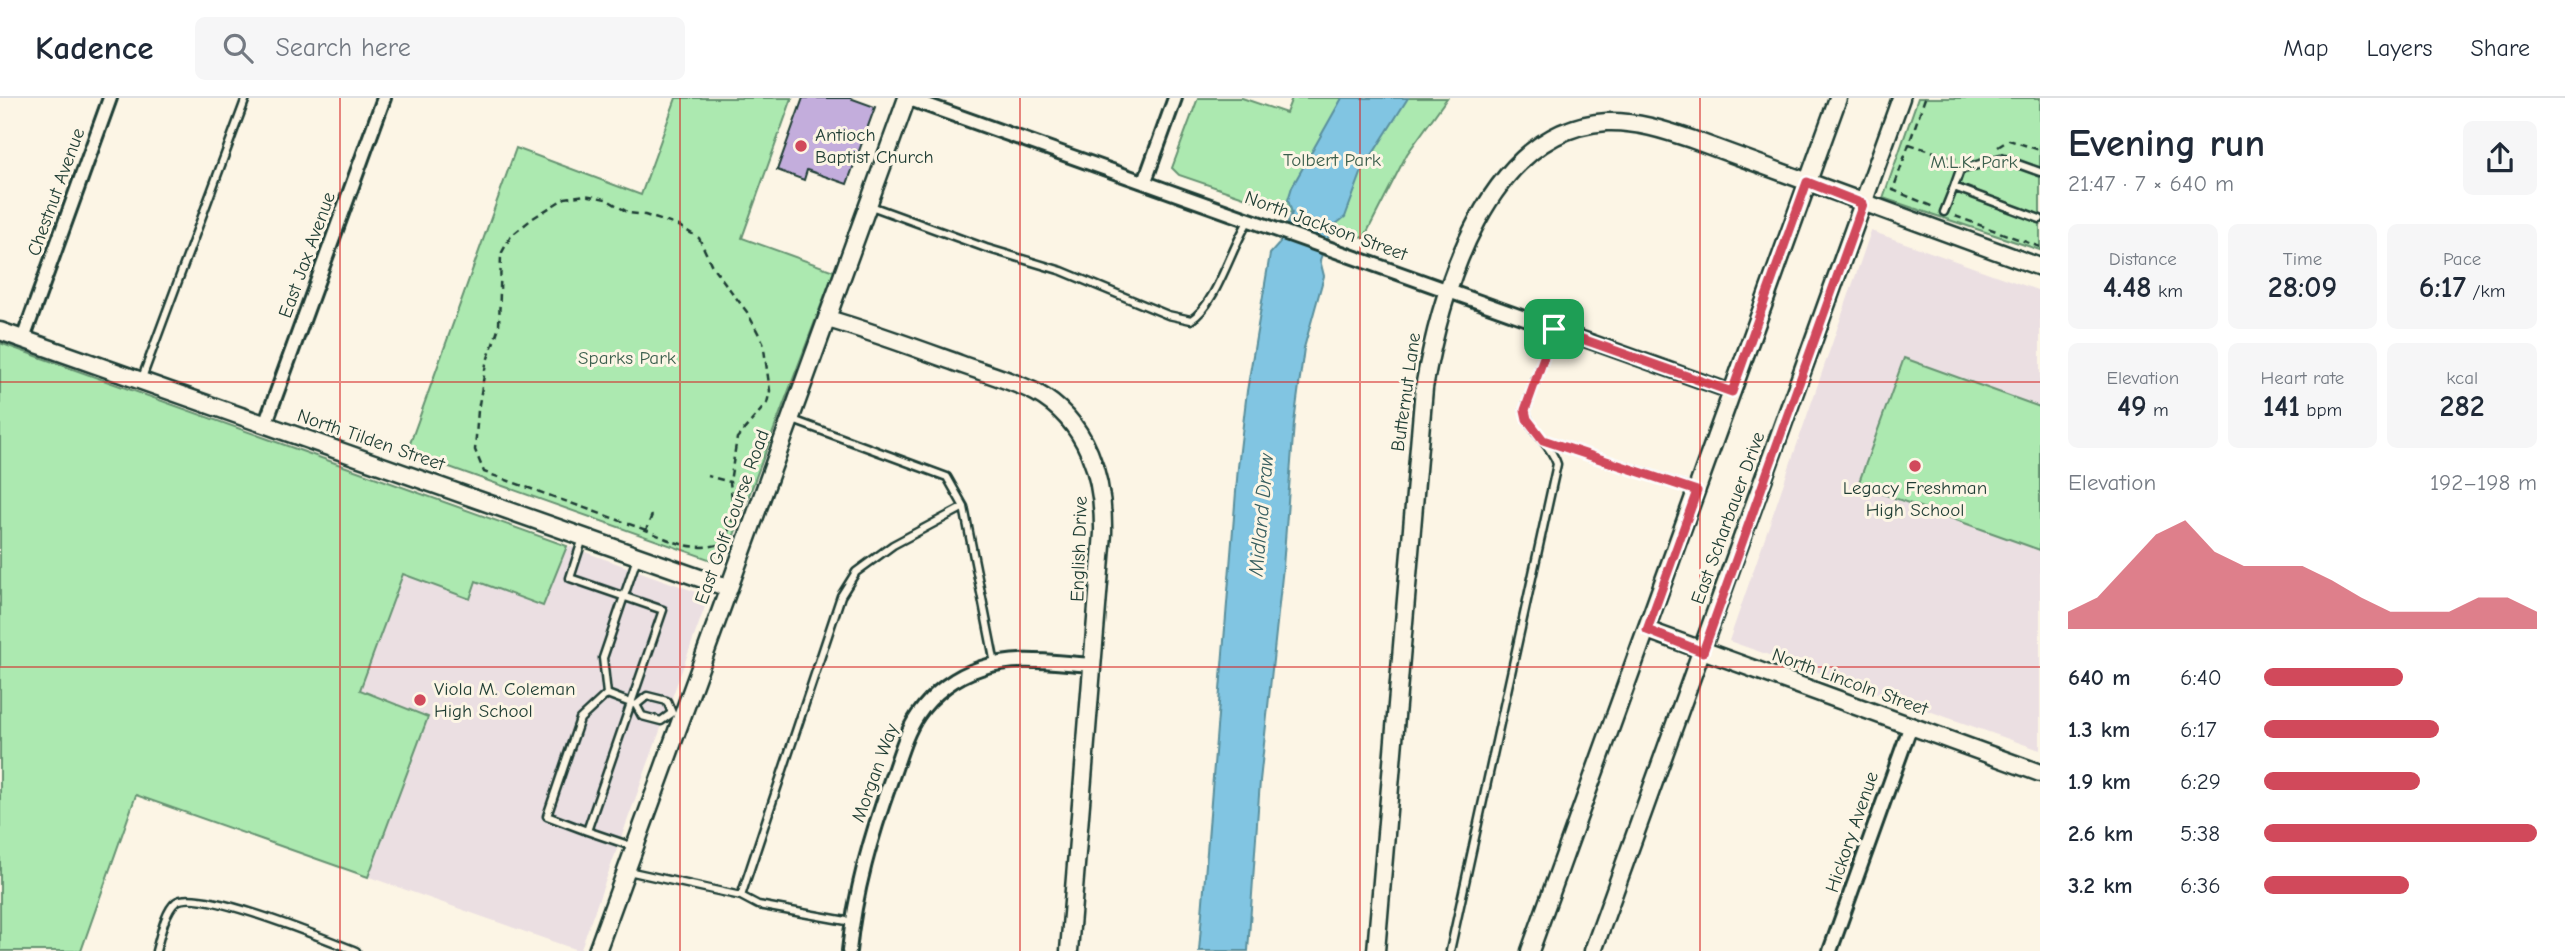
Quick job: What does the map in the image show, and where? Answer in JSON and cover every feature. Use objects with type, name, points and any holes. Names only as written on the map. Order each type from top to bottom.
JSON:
[{"type":"street","name":"Chestnut Avenue","points":[[23,339],[110,98]]},
{"type":"street","name":"East Jax Avenue","points":[[265,425],[384,98]]},
{"type":"street","name":"North Jackson Street","points":[[907,98],[1332,247],[1732,392]]},
{"type":"street","name":"East Golf Course Road","points":[[597,951],[677,715],[791,419],[907,98]]},
{"type":"street","points":[[1145,181],[1175,98]]},
{"type":"street","name":"East Scharbauer Drive","points":[[1530,951],[1838,98]]},
{"type":"street","name":"East Scharbauer Drive","points":[[1593,951],[1901,98]]},
{"type":"street","name":"Butternut Lane","points":[[1376,951],[1424,388],[1433,337],[1448,290],[1475,230],[1508,174],[1536,148],[1560,134],[1591,124],[1619,122],[1664,130],[2040,267]]},
{"type":"street","name":"English Drive","points":[[828,319],[1027,389],[1046,400],[1076,429],[1095,464],[1104,500],[1069,951]]},
{"type":"street","name":"North Tilden Street","points":[[0,331],[728,588]]},
{"type":"street","name":"North Lincoln Street","points":[[1647,630],[2040,773]]},
{"type":"street","name":"Morgan Way","points":[[849,951],[858,882],[876,823],[918,715],[956,678],[995,664],[1020,659],[1093,665]]},
{"type":"street","name":"Hickory Avenue","points":[[1830,951],[1910,725]]},
{"type":"lane","points":[[141,381],[246,98]]},
{"type":"lane","points":[[1944,212],[1960,170],[2001,158],[2040,172]]},
{"type":"lane","points":[[1954,187],[2040,219]]},
{"type":"lane","points":[[869,206],[986,248],[1062,271],[1168,315],[1191,320],[1203,313],[1235,242],[1250,218]]},
{"type":"lane","points":[[1450,951],[1557,464],[1553,452],[1527,419],[1525,410],[1554,329]]},
{"type":"lane","points":[[791,419],[947,477],[964,507],[995,664]]},
{"type":"lane","points":[[1543,440],[1697,491]]},
{"type":"lane","points":[[741,896],[841,596],[856,572],[893,544],[964,507]]},
{"type":"lane","points":[[583,537],[570,578],[663,610],[634,704],[587,831]]},
{"type":"lane","points":[[607,694],[603,658],[638,556]]},
{"type":"lane","points":[[607,694],[634,704],[642,716],[661,721],[677,715],[667,701],[647,696],[634,704]]},
{"type":"lane","points":[[607,694],[580,719],[547,816],[634,847]]},
{"type":"lane","points":[[626,870],[741,896],[758,905],[852,922]]},
{"type":"lane","points":[[156,951],[172,906],[178,900],[192,897],[225,904],[356,951]]},
{"type":"path","points":[[1993,152],[2009,141],[2040,149]]},
{"type":"path","points":[[1909,144],[1959,159]]},
{"type":"path","points":[[585,195],[606,199],[629,214],[679,226],[699,238],[722,283],[747,312],[763,342],[770,391],[767,403],[737,438],[730,482],[734,515],[724,542],[710,547],[683,547],[646,530],[484,472],[475,450],[486,364],[499,327],[501,254],[511,236],[565,198],[585,195]]},
{"type":"path","points":[[708,476],[730,482]]},
{"type":"path","points":[[646,530],[652,515]]},
{"type":"shaded area","name":"Legacy Freshman High School","points":[[1871,231],[2040,291],[2040,750],[1729,641]]},
{"type":"shaded area","name":"Viola M. Coleman High School","points":[[262,436],[702,594],[706,604],[580,951],[136,795]]},
{"type":"green space","name":"Sparks Park","points":[[676,98],[792,98],[742,238],[834,271],[728,551],[714,561],[407,452],[516,148],[641,195]]},
{"type":"green space","name":"Tolbert Park","points":[[1198,98],[1242,98],[1286,113],[1292,98],[1447,98],[1407,154],[1364,238],[1179,175],[1172,168]]},
{"type":"green space","name":"M.L.K. Park","points":[[1918,98],[2040,98],[2040,250],[1883,198]]},
{"type":"green space","points":[[0,343],[567,546],[543,606],[476,581],[470,599],[403,574],[360,690],[428,717],[368,877],[136,795],[81,951],[0,951]]},
{"type":"green space","points":[[1904,358],[2040,407],[2040,550],[1858,485]]},
{"type":"water","name":"Midland Draw","points":[[1342,98],[1408,98],[1362,171],[1345,217],[1332,227],[1320,260],[1324,276],[1304,348],[1294,423],[1283,567],[1260,781],[1248,951],[1199,951],[1238,467],[1247,391],[1270,254],[1279,244],[1292,213],[1288,200],[1292,187]]},
{"type":"building","name":"Antioch Baptist Church","points":[[803,98],[850,98],[875,107],[847,184],[807,170],[804,180],[777,170]]},
{"type":"place","name":"Antioch Baptist Church","points":[[801,146]]},
{"type":"place","name":"Legacy Freshman High School","points":[[1915,466]]},
{"type":"place","name":"Viola M. Coleman High School","points":[[420,700]]},
{"type":"route","points":[[1807,182],[1863,204],[1703,652],[1647,630],[1697,491],[1543,440],[1527,419],[1525,410],[1554,329],[1732,392],[1807,182]]}]
